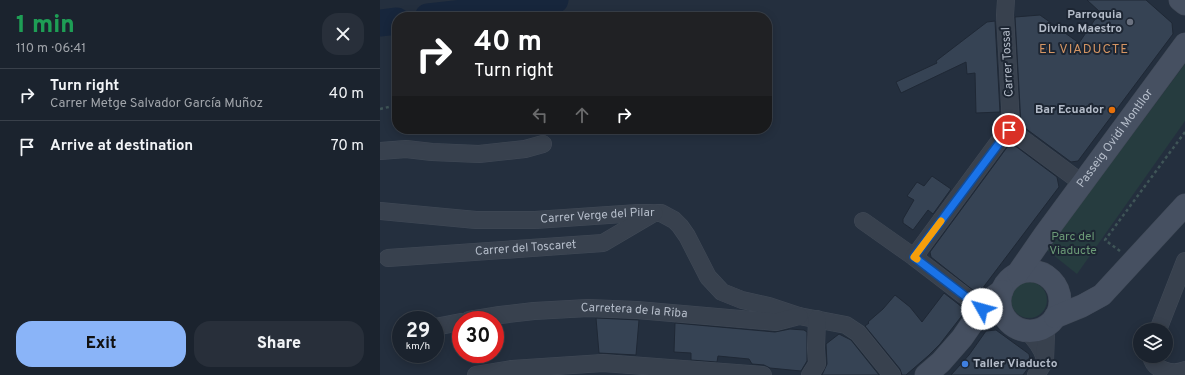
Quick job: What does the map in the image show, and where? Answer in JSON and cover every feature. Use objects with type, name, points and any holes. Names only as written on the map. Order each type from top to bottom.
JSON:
[{"type":"main road","points":[[1180,0],[1185,4]]},
{"type":"main road","name":"Passeig Ovidi Montllor","points":[[1018,273],[1082,183],[1185,44]]},
{"type":"main road","points":[[1098,298],[1091,300],[1074,297],[1051,281],[1032,271],[1018,273],[1006,282],[1002,291],[1000,307],[1012,325],[1026,330],[1040,329],[1052,321],[1098,298],[1185,206]]},
{"type":"main road","name":"Passeig Ovidi Montllor","points":[[1045,234],[1040,256],[1051,281]]},
{"type":"main road","points":[[1051,281],[1060,301],[1059,308],[1052,321]]},
{"type":"main road","points":[[926,375],[942,362],[965,334],[982,309],[992,298],[1002,291]]},
{"type":"main road","points":[[965,334],[991,318],[1006,318]]},
{"type":"street","name":"Carrer Tossal","points":[[1006,0],[1012,121],[1009,130]]},
{"type":"street","points":[[914,257],[1009,130],[1082,183]]},
{"type":"street","points":[[380,151],[406,149],[432,152],[479,154],[525,149],[543,144]]},
{"type":"street","name":"Carrer Verge del Pilar","points":[[380,211],[484,220],[535,220],[661,213],[674,220],[680,226],[687,236],[708,277],[722,292],[742,300],[770,306],[799,316],[846,325],[858,334],[892,375]]},
{"type":"street","name":"Carrer del Toscaret","points":[[388,258],[603,242],[654,213]]},
{"type":"street","points":[[863,221],[914,257],[982,309]]},
{"type":"street","points":[[1161,323],[1185,260]]},
{"type":"street","name":"Carretera de la Riba","points":[[504,315],[520,312],[588,308],[637,310],[776,322],[799,316]]},
{"type":"street","points":[[810,375],[817,364],[817,319]]},
{"type":"street","points":[[1040,368],[1046,333],[1052,321]]},
{"type":"street","points":[[1026,330],[1040,347],[1040,368]]},
{"type":"street","points":[[476,375],[512,369],[603,363],[763,375]]},
{"type":"street","points":[[1153,363],[1160,370],[1167,372],[1180,373],[1185,370]]},
{"type":"path","points":[[380,109],[392,106]]},
{"type":"path","points":[[1123,254],[1105,240],[1185,132]]},
{"type":"green space","name":"Parc del Viaducte","points":[[1185,64],[1185,121],[1077,274],[1047,250],[1054,235],[1100,178]]},
{"type":"green space","points":[[1029,282],[1039,285],[1044,290],[1047,300],[1044,310],[1039,315],[1029,318],[1019,315],[1014,310],[1011,300],[1014,290],[1019,285]]},
{"type":"building","points":[[1087,0],[1146,0],[1172,23],[1173,34],[1078,161],[1071,162],[1021,125],[1015,17],[1040,15],[1079,43],[1100,12]]},
{"type":"building","points":[[995,21],[1000,112],[976,113],[975,73],[967,74],[966,62],[901,93],[896,82],[937,63],[936,61],[987,22]]},
{"type":"building","points":[[1014,145],[1057,177],[1059,187],[982,289],[974,291],[931,257],[930,252],[1008,146]]},
{"type":"building","points":[[932,176],[951,189],[933,214],[928,210],[913,230],[903,223],[903,219],[914,200],[907,196],[917,182],[924,186]]},
{"type":"building","points":[[944,293],[962,307],[964,313],[940,344],[928,356],[906,375],[902,375],[900,369],[865,326],[895,295],[910,307],[922,322]]},
{"type":"building","points":[[596,318],[639,320],[636,355],[599,353]]},
{"type":"building","points":[[675,323],[775,332],[790,329],[804,330],[807,332],[807,361],[801,371],[770,368],[764,365],[752,364],[749,359],[718,356],[717,362],[691,360],[691,353],[674,352]]},
{"type":"building","points":[[996,330],[1029,354],[1031,364],[1023,375],[951,375],[969,355],[986,331]]},
{"type":"building","points":[[839,334],[851,340],[879,375],[822,375],[827,364],[826,344]]},
{"type":"waterway","points":[[472,12],[542,4],[555,0]]},
{"type":"waterway","points":[[380,23],[392,22]]},
{"type":"slow traffic","points":[[917,259],[914,257],[941,221]]},
{"type":"place","name":"Parroquia Divino Maestro","points":[[1130,22]]},
{"type":"place","name":"Bar Ecuador","points":[[1112,110]]},
{"type":"place","name":"Taller Viaducto","points":[[965,364]]},
{"type":"district","name":"EL VIADUCTE","points":[[1084,50]]},
{"type":"route","points":[[982,309],[914,257],[1009,130]]}]
